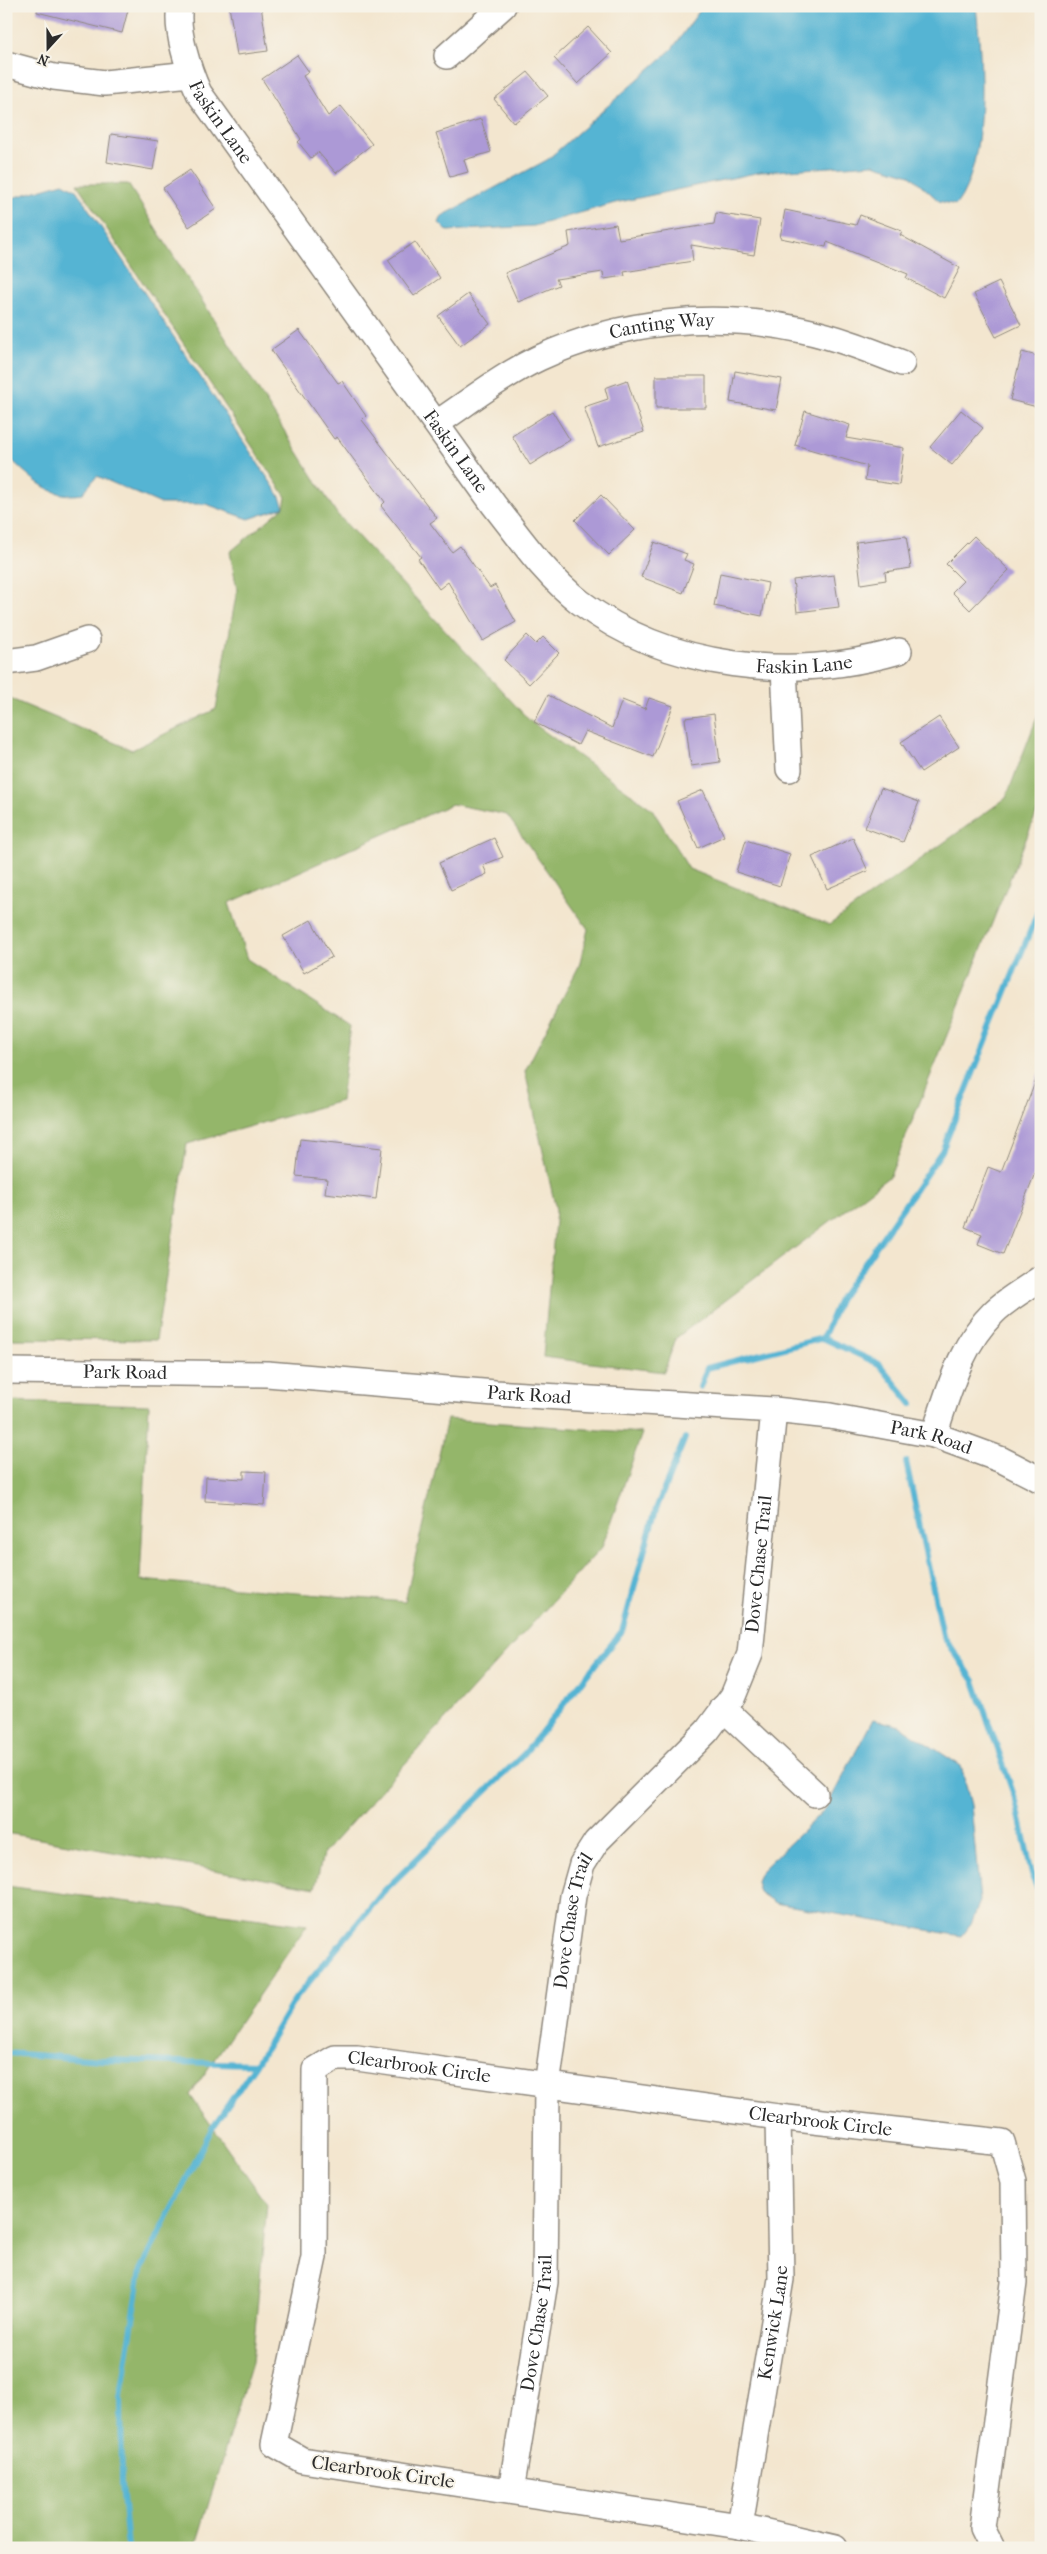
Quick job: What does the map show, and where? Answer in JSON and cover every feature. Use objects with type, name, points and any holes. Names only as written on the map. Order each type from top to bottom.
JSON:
[{"type":"street","name":"Faskin Lane","points":[[180,6],[182,37],[190,74],[199,92],[494,505],[542,566],[580,602],[624,630],[671,651],[740,664],[784,668],[853,662],[899,651]]},
{"type":"street","points":[[447,56],[503,6]]},
{"type":"street","points":[[6,64],[62,78],[105,83],[190,74]]},
{"type":"street","name":"Canting Way","points":[[437,423],[515,371],[539,358],[616,331],[669,321],[750,322],[802,330],[852,344],[902,363]]},
{"type":"street","points":[[6,662],[36,658],[87,640]]},
{"type":"street","points":[[784,668],[789,769]]},
{"type":"street","points":[[934,1435],[953,1376],[971,1338],[994,1311],[1041,1278]]},
{"type":"street","name":"Park Road","points":[[6,1371],[267,1374],[495,1393],[774,1410],[830,1416],[934,1435],[1002,1460],[1041,1480]]},
{"type":"street","name":"Dove Chase Trail","points":[[511,2491],[545,2282],[547,2086],[573,1896],[582,1864],[596,1842],[706,1731],[733,1696],[750,1654],[774,1410]]},
{"type":"street","points":[[723,1708],[815,1794]]},
{"type":"street","name":"Clearbrook Circle","points":[[835,2548],[740,2526],[302,2460],[274,2444],[314,2257],[314,2070],[335,2058],[357,2058],[778,2117],[1002,2142],[1013,2181],[1014,2283],[982,2528],[992,2548]]},
{"type":"street","name":"Kenwick Lane","points":[[740,2526],[781,2279],[778,2117]]},
{"type":"green space","points":[[77,184],[128,184],[337,514],[530,721],[652,809],[689,869],[829,925],[1006,798],[1041,707],[1041,802],[890,1176],[676,1338],[664,1372],[543,1357],[556,1210],[525,1071],[579,966],[588,929],[507,815],[452,804],[229,903],[247,959],[350,1026],[341,1101],[187,1144],[156,1340],[6,1339],[6,697],[132,750],[216,709],[237,590],[230,552],[284,507],[286,497]]},
{"type":"green space","points":[[6,1401],[149,1405],[140,1580],[405,1602],[447,1419],[642,1433],[602,1547],[323,1854],[315,1888],[6,1833]]},
{"type":"green space","points":[[6,1886],[307,1925],[190,2095],[267,2204],[252,2362],[195,2548],[6,2548]]},
{"type":"water","points":[[703,6],[976,6],[980,53],[981,109],[974,163],[967,186],[956,205],[939,201],[910,175],[873,164],[760,172],[615,203],[534,226],[447,231],[439,223],[442,216],[547,160],[672,49]]},
{"type":"water","points":[[63,183],[76,190],[279,495],[284,507],[249,519],[206,504],[161,504],[97,476],[82,494],[70,495],[59,493],[50,490],[31,478],[6,455],[6,202],[9,199]]},
{"type":"water","points":[[873,1719],[900,1726],[961,1766],[971,1805],[980,1901],[972,1922],[961,1936],[775,1903],[759,1892],[756,1881],[760,1872],[826,1808]]},
{"type":"building","points":[[38,6],[129,6],[122,33],[37,12]]},
{"type":"building","points":[[229,6],[261,6],[268,51],[237,55]]},
{"type":"building","points":[[588,27],[612,53],[578,84],[554,58]]},
{"type":"building","points":[[297,55],[309,72],[303,76],[328,116],[341,106],[372,144],[336,173],[318,152],[311,158],[298,142],[301,139],[262,79]]},
{"type":"building","points":[[528,72],[548,96],[514,123],[494,99]]},
{"type":"building","points":[[481,119],[491,152],[464,160],[468,172],[450,177],[436,133]]},
{"type":"building","points":[[111,134],[158,141],[153,170],[107,162]]},
{"type":"building","points":[[190,170],[216,209],[189,227],[163,188]]},
{"type":"building","points":[[785,210],[856,225],[860,215],[902,231],[900,235],[960,268],[944,298],[906,278],[908,274],[827,242],[826,247],[780,238]]},
{"type":"building","points":[[716,213],[760,220],[754,255],[691,245],[693,261],[624,272],[625,276],[604,279],[603,272],[556,279],[559,285],[518,302],[505,273],[570,246],[568,232],[616,224],[619,239],[714,224]]},
{"type":"building","points":[[415,242],[440,278],[414,296],[388,260]]},
{"type":"building","points":[[999,282],[1021,325],[996,337],[974,294]]},
{"type":"building","points":[[468,294],[490,324],[460,346],[438,316]]},
{"type":"building","points":[[299,330],[338,383],[342,381],[366,416],[362,420],[437,518],[430,523],[452,552],[460,546],[490,588],[495,585],[516,622],[483,641],[448,582],[439,589],[418,559],[421,557],[381,506],[385,502],[337,437],[334,439],[271,350]]},
{"type":"building","points":[[1022,352],[1041,357],[1041,408],[1010,400]]},
{"type":"building","points":[[735,371],[782,379],[776,410],[730,402]]},
{"type":"building","points":[[656,376],[706,376],[706,408],[656,408]]},
{"type":"building","points":[[627,380],[644,432],[598,447],[584,407],[608,399],[605,388]]},
{"type":"building","points":[[961,410],[983,428],[952,465],[930,447]]},
{"type":"building","points":[[552,411],[570,440],[530,465],[512,436]]},
{"type":"building","points":[[805,411],[850,425],[846,438],[904,448],[899,485],[865,480],[867,466],[795,445]]},
{"type":"building","points":[[601,495],[635,530],[609,555],[575,520]]},
{"type":"building","points":[[906,536],[911,568],[885,572],[886,580],[861,584],[856,542]]},
{"type":"building","points":[[974,536],[1009,570],[970,610],[952,592],[963,581],[946,564]]},
{"type":"building","points":[[654,542],[687,554],[684,560],[694,564],[683,593],[641,577]]},
{"type":"building","points":[[720,573],[768,583],[762,616],[714,606]]},
{"type":"building","points":[[834,575],[839,607],[797,612],[793,580]]},
{"type":"building","points":[[527,635],[536,644],[543,637],[559,653],[529,684],[504,660]]},
{"type":"building","points":[[548,695],[612,728],[622,700],[645,709],[649,698],[673,706],[653,757],[585,731],[578,745],[534,722]]},
{"type":"building","points":[[714,714],[720,762],[691,766],[685,718]]},
{"type":"building","points":[[939,717],[959,747],[921,772],[901,742]]},
{"type":"building","points":[[881,788],[919,802],[903,842],[865,828]]},
{"type":"building","points":[[703,790],[724,836],[698,848],[677,801]]},
{"type":"building","points":[[494,838],[503,857],[483,865],[487,874],[451,890],[439,863]]},
{"type":"building","points":[[853,838],[868,871],[827,889],[812,857]]},
{"type":"building","points":[[746,840],[790,854],[780,886],[736,872]]},
{"type":"building","points":[[311,920],[332,957],[304,973],[283,936]]},
{"type":"building","points":[[1039,1072],[1041,1175],[1035,1173],[1003,1254],[978,1244],[982,1234],[965,1227],[988,1167],[1001,1172]]},
{"type":"building","points":[[300,1139],[382,1148],[376,1199],[325,1193],[327,1179],[296,1176]]},
{"type":"building","points":[[244,1471],[266,1472],[264,1505],[205,1501],[206,1477],[244,1479]]},
{"type":"waterway","points":[[823,1338],[839,1300],[942,1151],[1041,904]]},
{"type":"waterway","points":[[700,1387],[707,1368],[823,1338],[879,1364],[912,1404]]},
{"type":"waterway","points":[[128,2548],[122,2485],[121,2395],[141,2270],[211,2130],[256,2064],[295,1999],[384,1891],[524,1754],[622,1631],[656,1509],[685,1438]]},
{"type":"waterway","points":[[906,1462],[943,1635],[974,1681],[1016,1801],[1033,1879],[1041,1895]]},
{"type":"waterway","points":[[6,2053],[103,2060],[256,2064]]}]
